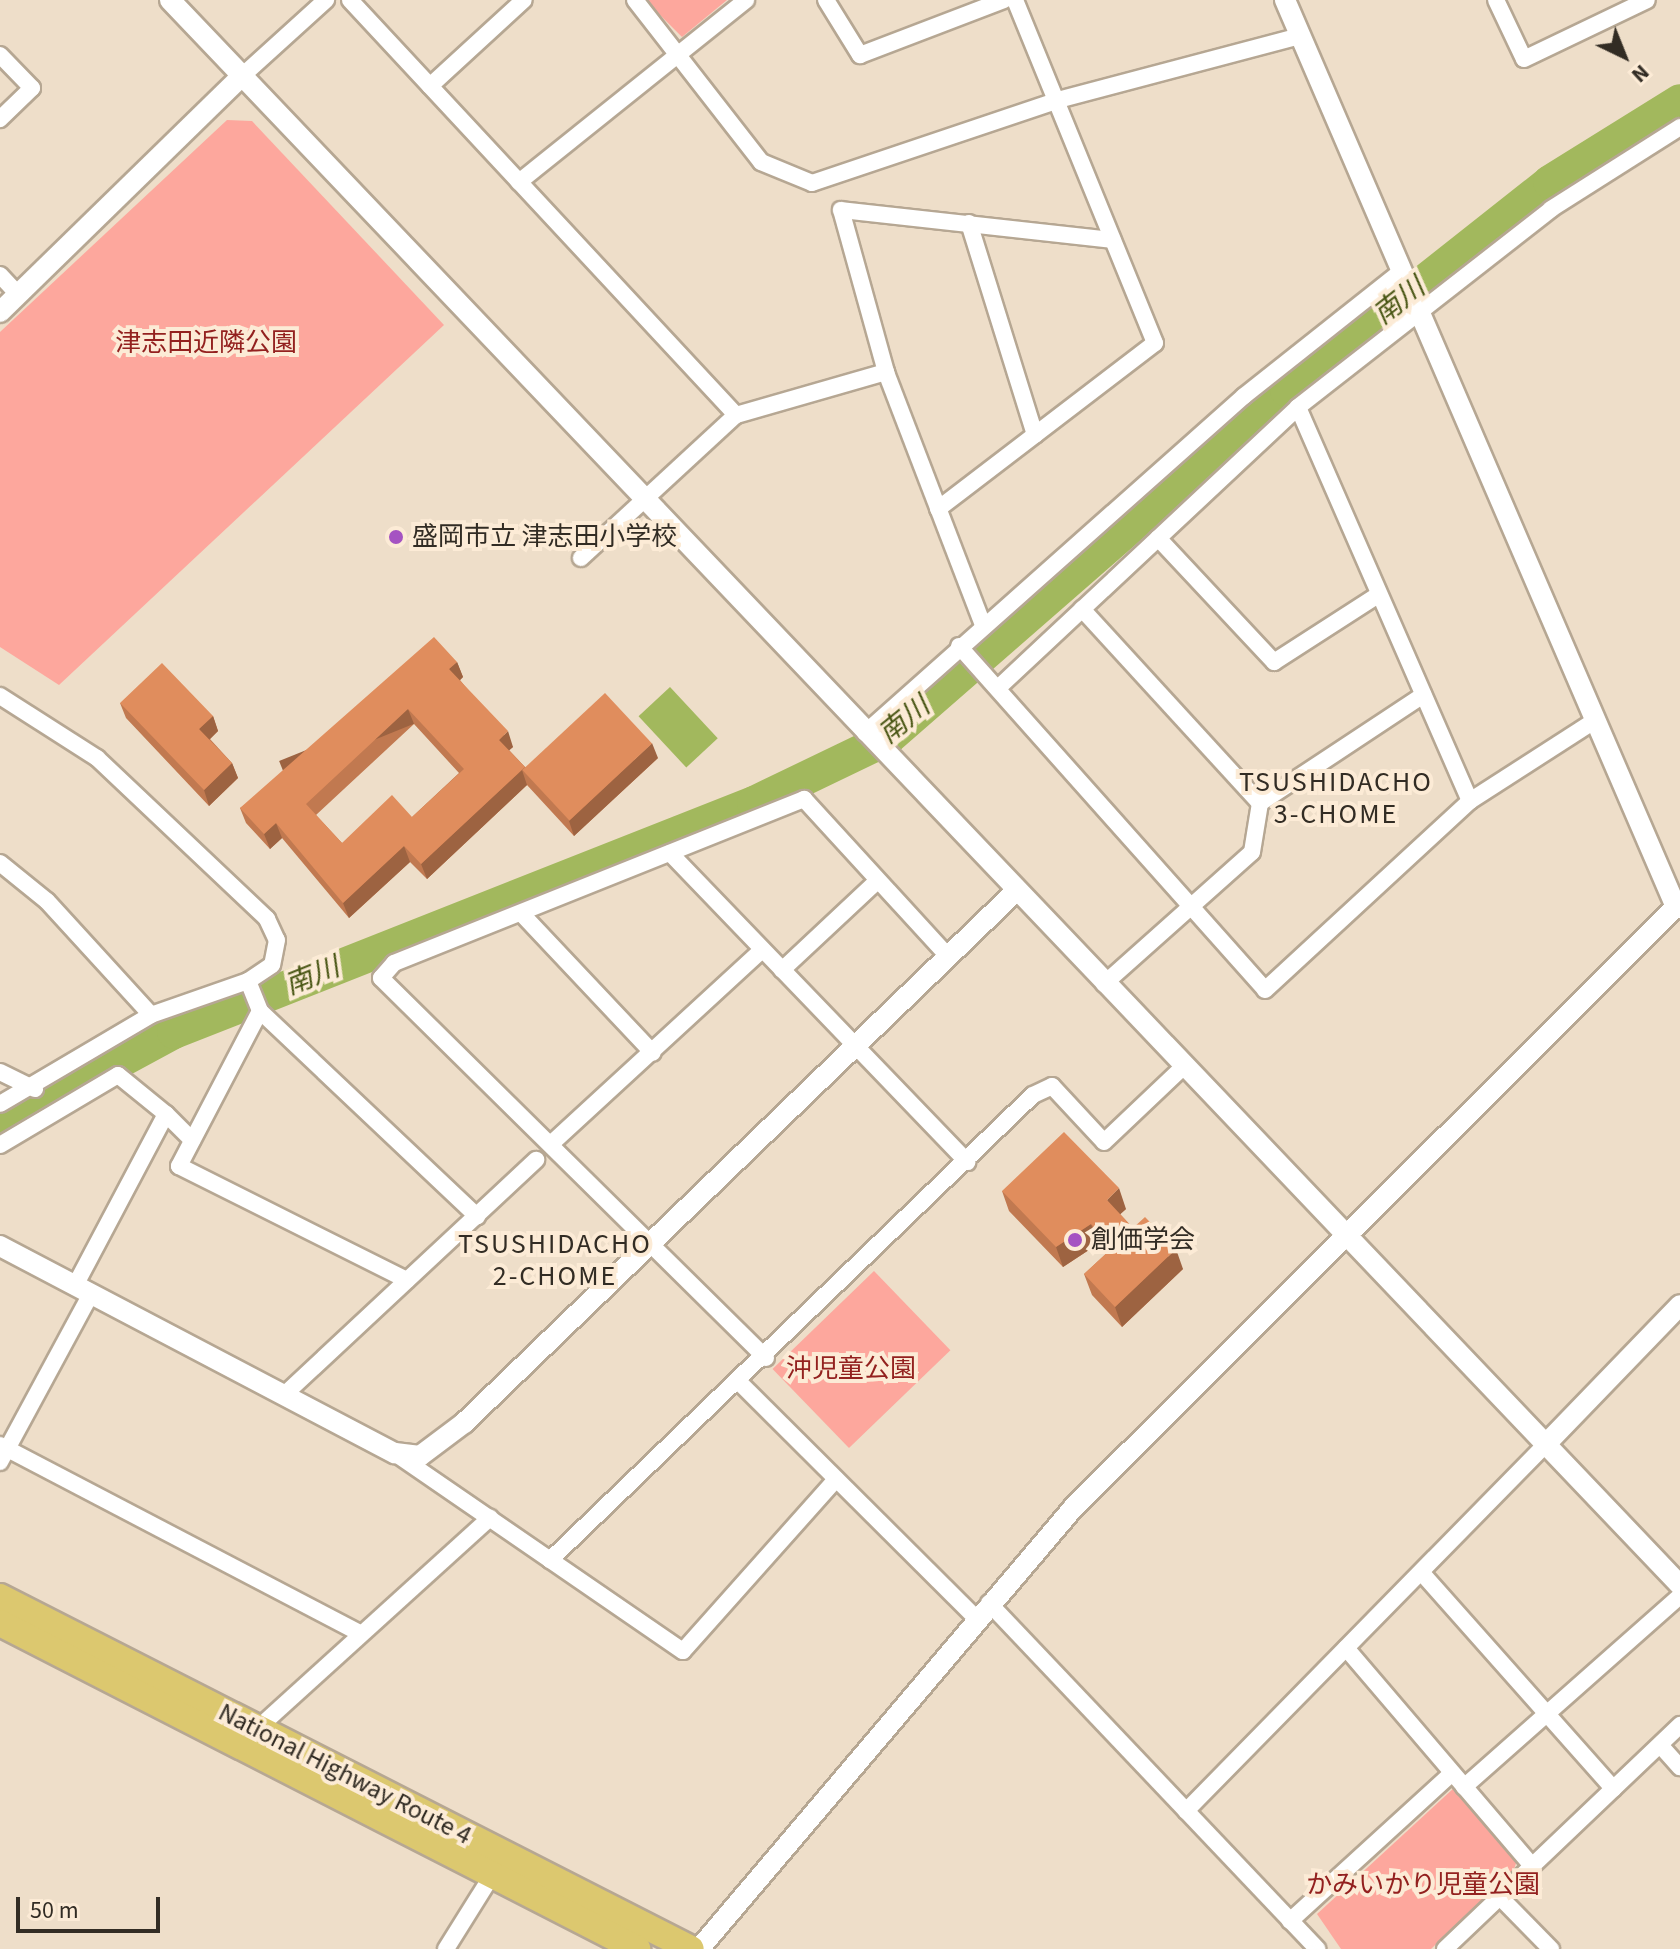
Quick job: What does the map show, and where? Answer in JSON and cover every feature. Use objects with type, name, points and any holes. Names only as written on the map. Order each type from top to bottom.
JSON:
[{"type":"highway","name":"National Highway Route 4","points":[[0,1597],[691,1949]]},
{"type":"highway","name":"National Highway Route 4","points":[[0,1623],[491,1877],[637,1949]]},
{"type":"street","points":[[170,0],[1183,1067],[1680,1585]]},
{"type":"street","points":[[0,312],[241,77],[326,0]]},
{"type":"street","points":[[350,0],[736,415]]},
{"type":"street","points":[[430,86],[524,0]]},
{"type":"street","points":[[635,0],[761,162],[812,183],[1058,100],[1301,36]]},
{"type":"street","points":[[519,182],[677,52],[746,0]]},
{"type":"street","points":[[826,0],[860,55],[1004,0]]},
{"type":"street","points":[[938,509],[1155,343],[1015,0]]},
{"type":"street","points":[[699,1949],[983,1610],[1074,1507],[1345,1233],[1679,909],[1418,317],[1285,0]]},
{"type":"street","points":[[1496,0],[1524,59],[1647,0]]},
{"type":"street","points":[[0,55],[32,88],[0,119]]},
{"type":"street","points":[[998,688],[1298,407],[1418,317],[1551,209],[1680,127]]},
{"type":"street","points":[[983,625],[886,372],[841,210],[1112,240]]},
{"type":"street","points":[[969,223],[1035,435]]},
{"type":"street","points":[[865,733],[959,646],[1244,396],[1399,273]]},
{"type":"street","points":[[0,275],[18,294]]},
{"type":"street","points":[[581,558],[736,415],[886,372]]},
{"type":"street","points":[[1298,407],[1375,597],[1470,801]]},
{"type":"street","points":[[1158,538],[1274,662],[1375,597]]},
{"type":"street","points":[[1082,609],[1260,803]]},
{"type":"street","points":[[959,646],[1265,990],[1470,801],[1594,721]]},
{"type":"street","points":[[1104,984],[1252,852],[1260,803],[1423,695]]},
{"type":"street","points":[[0,1104],[35,1089],[151,1015],[249,983],[272,965],[277,940],[267,919],[97,758],[3,703]]},
{"type":"street","points":[[766,1358],[552,1143],[381,978],[394,963],[804,799],[876,882],[948,956]]},
{"type":"street","points":[[670,853],[967,1162]]},
{"type":"street","points":[[0,863],[47,901],[151,1015]]},
{"type":"street","points":[[782,970],[876,882]]},
{"type":"street","points":[[395,1453],[420,1456],[464,1423],[1016,891]]},
{"type":"street","points":[[521,913],[653,1053]]},
{"type":"street","points":[[552,1143],[762,950]]},
{"type":"street","points":[[249,983],[259,1008],[477,1216]]},
{"type":"street","points":[[259,1008],[179,1166],[407,1280]]},
{"type":"street","points":[[550,1560],[766,1358],[1033,1095],[1052,1086],[1104,1142],[1183,1067]]},
{"type":"street","points":[[0,1072],[35,1089]]},
{"type":"street","points":[[0,1145],[118,1075],[192,1140]]},
{"type":"street","points":[[166,1114],[2,1452],[359,1633]]},
{"type":"street","points":[[284,1395],[536,1160]]},
{"type":"street","points":[[0,1246],[395,1453],[683,1651],[836,1479]]},
{"type":"street","points":[[1186,1811],[1680,1305]]},
{"type":"street","points":[[740,1383],[836,1479],[983,1610],[1186,1811],[1317,1949]]},
{"type":"street","points":[[256,1730],[359,1633],[490,1518]]},
{"type":"street","points":[[1421,1572],[1550,1712],[1614,1789]]},
{"type":"street","points":[[1464,1787],[1680,1596]]},
{"type":"street","points":[[1346,1648],[1532,1866]]},
{"type":"street","points":[[1445,1949],[1680,1725]]},
{"type":"street","points":[[1660,1745],[1680,1767]]},
{"type":"street","points":[[1290,1921],[1452,1773]]},
{"type":"street","points":[[446,1949],[491,1877]]},
{"type":"street","points":[[1500,1897],[1551,1949]]},
{"type":"green space","points":[[645,0],[727,0],[682,37]]},
{"type":"green space","name":"津志田近隣公園","points":[[227,120],[252,121],[444,325],[59,685],[0,647],[0,332]]},
{"type":"green space","name":"沖児童公園","points":[[874,1271],[950,1350],[849,1448],[773,1369]]},
{"type":"green space","name":"かみいかり児童公園","points":[[1455,1787],[1518,1858],[1514,1869],[1431,1949],[1341,1949],[1317,1914]]},
{"type":"shaded area","points":[[670,687],[718,738],[686,768],[639,716]]},
{"type":"building","points":[[434,637],[457,662],[449,669],[508,731],[499,740],[525,767],[421,864],[404,846],[343,903],[276,823],[264,834],[240,808]],"holes":[[[408,709],[464,769],[412,817],[392,795],[342,843],[306,804]]]},
{"type":"building","points":[[162,663],[213,716],[199,729],[232,763],[204,790],[120,703]]},
{"type":"building","points":[[605,693],[652,743],[569,821],[522,770]]},
{"type":"building","name":"創価学会","points":[[1064,1132],[1119,1188],[1107,1200],[1133,1228],[1145,1217],[1176,1249],[1115,1307],[1084,1274],[1113,1247],[1091,1224],[1056,1247],[1002,1191]]},
{"type":"waterway","name":"南川","points":[[0,1126],[174,1032],[754,803],[887,739],[1287,390],[1550,182],[1680,101]]},
{"type":"place","name":"盛岡市立 津志田小学校","points":[[396,537]]},
{"type":"place","name":"創価学会","points":[[1075,1240]]},
{"type":"district","name":"TSUSHIDACHO 3-CHOME","points":[[1336,798]]},
{"type":"district","name":"TSUSHIDACHO 2-CHOME","points":[[555,1260]]}]
